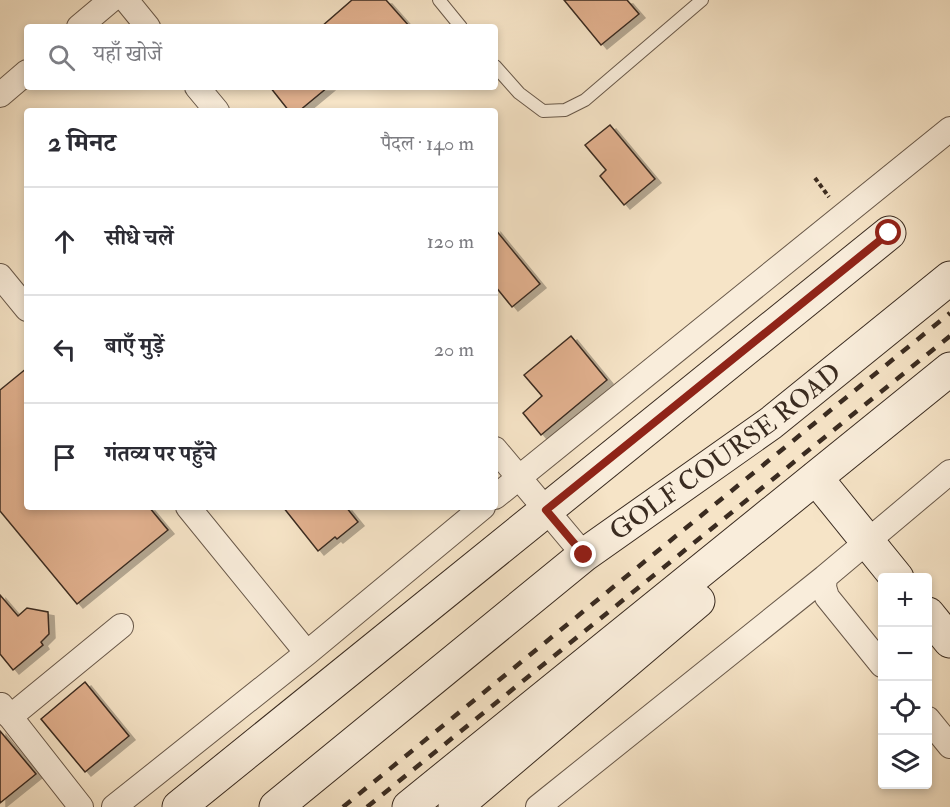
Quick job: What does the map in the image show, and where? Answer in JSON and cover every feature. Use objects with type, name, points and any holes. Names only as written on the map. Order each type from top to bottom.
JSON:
[{"type":"street","points":[[83,24],[111,0]]},
{"type":"street","points":[[126,0],[146,24]]},
{"type":"street","points":[[0,94],[24,74]]},
{"type":"street","points":[[200,90],[214,108]]},
{"type":"street","points":[[498,495],[950,129]]},
{"type":"street","points":[[179,807],[889,233]]},
{"type":"street","points":[[0,276],[24,305]]},
{"type":"street","name":"GOLF COURSE ROAD","points":[[276,807],[584,555],[771,423],[950,278]]},
{"type":"street","points":[[455,807],[689,609],[950,369]]},
{"type":"street","points":[[409,807],[822,486],[950,394]]},
{"type":"street","points":[[498,453],[584,555]]},
{"type":"street","points":[[538,807],[825,577],[950,472]]},
{"type":"street","points":[[822,486],[893,573]]},
{"type":"street","points":[[190,510],[307,653]]},
{"type":"street","points":[[114,807],[307,653],[479,510]]},
{"type":"street","points":[[825,577],[824,587],[831,603],[878,660]]},
{"type":"street","points":[[932,620],[950,642]]},
{"type":"street","points":[[81,807],[5,711],[121,626]]},
{"type":"street","points":[[932,725],[950,746]]},
{"type":"lane","points":[[439,0],[459,24]]},
{"type":"lane","points":[[498,69],[519,93],[543,111],[565,110],[585,100],[702,0]]},
{"type":"building","points":[[352,0],[386,0],[407,24],[324,24]]},
{"type":"building","points":[[564,0],[627,0],[639,14],[601,45]]},
{"type":"building","points":[[272,90],[324,90],[303,108],[287,108]]},
{"type":"building","points":[[610,125],[655,179],[624,205],[600,176],[606,170],[585,145]]},
{"type":"building","points":[[498,233],[540,284],[512,307],[498,290]]},
{"type":"building","points":[[571,336],[607,380],[541,435],[523,413],[542,396],[524,375]]},
{"type":"building","points":[[24,370],[24,510],[151,510],[168,530],[77,604],[0,511],[0,390]]},
{"type":"building","points":[[285,510],[348,510],[358,522],[318,551]]},
{"type":"building","points":[[0,595],[18,616],[27,608],[48,612],[49,634],[41,642],[43,645],[13,670],[0,654]]},
{"type":"building","points":[[85,682],[129,736],[85,772],[41,719]]},
{"type":"building","points":[[0,731],[36,774],[0,803]]},
{"type":"railway","points":[[343,807],[950,313]]},
{"type":"railway","points":[[367,807],[950,336]]},
{"type":"route","points":[[584,555],[546,510],[889,233]]}]
